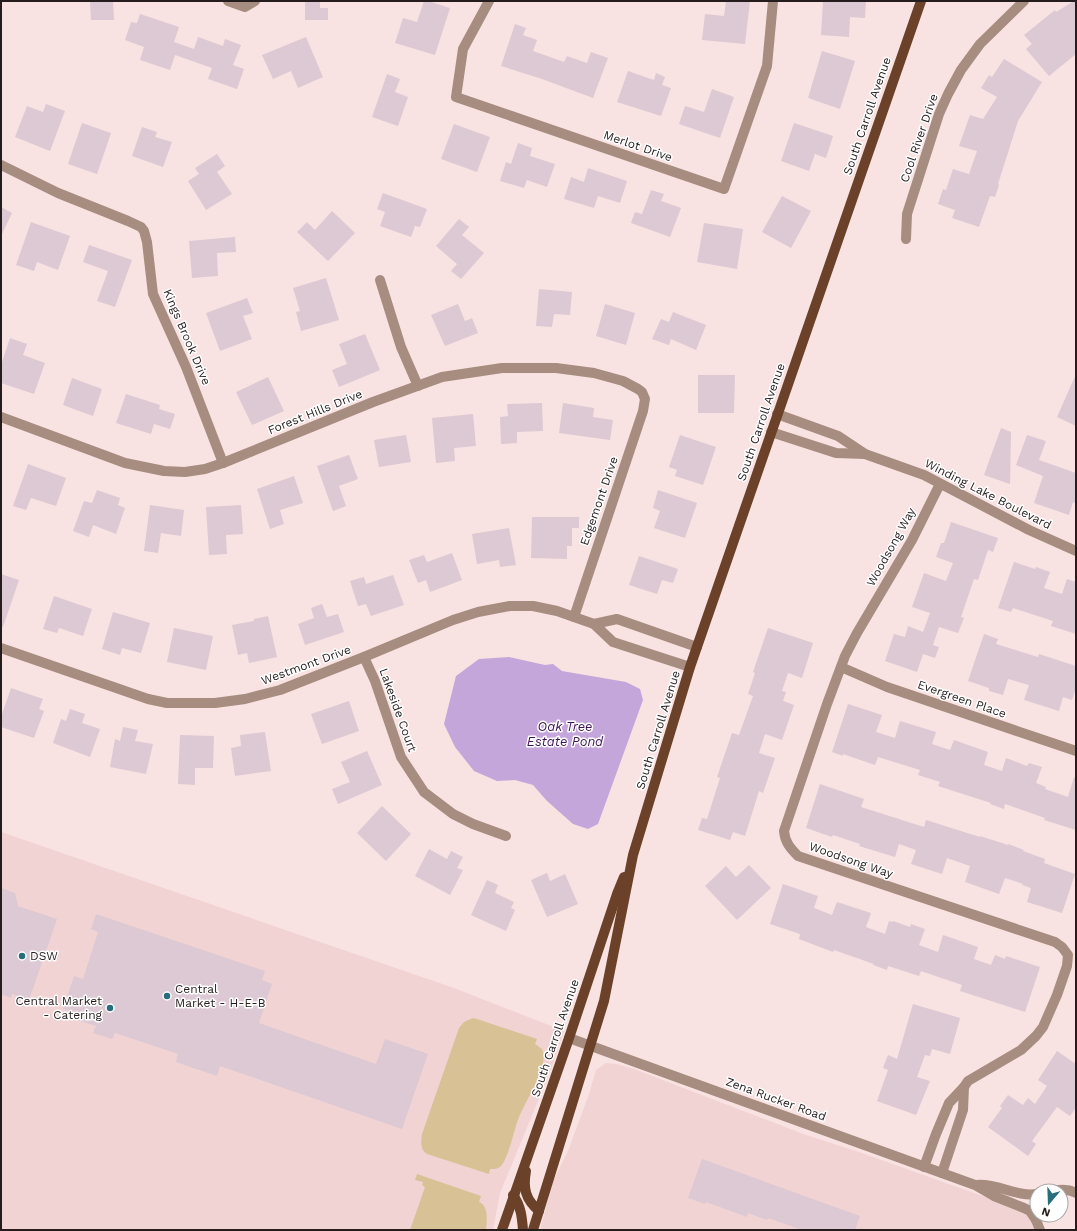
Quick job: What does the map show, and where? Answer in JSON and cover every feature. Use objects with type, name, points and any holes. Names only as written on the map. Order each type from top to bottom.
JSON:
[{"type":"main road","name":"South Carroll Avenue","points":[[533,1230],[604,1001],[634,855],[690,667],[921,1]]},
{"type":"main road","name":"South Carroll Avenue","points":[[502,1230],[569,1038],[617,894],[634,855]]},
{"type":"main road","points":[[536,1130],[525,1181],[526,1194],[533,1206],[539,1211]]},
{"type":"main road","points":[[513,1195],[520,1208],[523,1230]]},
{"type":"street","points":[[228,1],[245,7],[255,1]]},
{"type":"street","name":"Merlot Drive","points":[[489,1],[463,49],[456,97],[724,189],[766,66],[773,1]]},
{"type":"street","name":"Cool River Drive","points":[[906,240],[907,214],[948,94],[961,70],[980,44],[1023,2]]},
{"type":"street","name":"Kings Brook Drive","points":[[1,165],[58,194],[128,221],[141,227],[144,231],[147,242],[153,294],[186,367],[223,463]]},
{"type":"street","points":[[380,280],[401,347],[418,386]]},
{"type":"street","name":"Forest Hills Drive","points":[[1,417],[125,463],[164,472],[185,472],[205,469],[223,463],[373,402],[442,377],[502,368],[556,368],[594,373],[623,381],[642,392]]},
{"type":"street","name":"Edgemont Drive","points":[[574,617],[643,411],[645,399],[642,392]]},
{"type":"street","name":"Winding Lake Boulevard","points":[[777,414],[838,436],[865,454],[924,475],[1029,530],[1076,551]]},
{"type":"street","name":"Winding Lake Boulevard","points":[[771,432],[836,453],[865,454]]},
{"type":"street","name":"Woodsong Way","points":[[924,1167],[949,1103],[964,1087],[968,1080],[1021,1050],[1043,1027],[1057,996],[1067,966],[1068,955],[1062,947],[1055,942],[798,856],[790,849],[785,839],[784,831],[845,656],[912,540],[940,484]]},
{"type":"street","name":"Westmont Drive","points":[[1,648],[148,699],[168,703],[215,703],[280,690],[454,620],[478,612],[510,606],[533,606],[557,611],[594,624],[613,642],[690,667]]},
{"type":"street","points":[[594,624],[617,619],[697,647]]},
{"type":"street","name":"Lakeside Court","points":[[364,657],[401,757],[424,792],[453,814],[473,824],[506,836]]},
{"type":"street","name":"Evergreen Place","points":[[841,667],[887,687],[1076,751]]},
{"type":"street","name":"Zena Rucker Road","points":[[569,1038],[975,1185],[994,1196],[1024,1208],[1030,1212],[1038,1225]]},
{"type":"street","points":[[942,1173],[963,1110],[964,1087]]},
{"type":"street","name":"Zena Rucker Road","points":[[975,1185],[985,1184],[1029,1195]]},
{"type":"shaded area","points":[[1,832],[454,988],[564,1031],[550,1072],[500,1193],[493,1230],[1,1230]]},
{"type":"shaded area","points":[[473,1018],[537,1039],[535,1044],[542,1049],[543,1054],[541,1070],[519,1117],[504,1162],[499,1168],[490,1169],[489,1174],[427,1154],[423,1150],[421,1140],[459,1028],[464,1022]]},
{"type":"shaded area","points":[[606,1063],[634,1069],[806,1135],[859,1152],[1002,1203],[1028,1216],[1029,1223],[1032,1223],[1036,1230],[540,1230],[553,1181],[568,1151],[589,1094],[596,1070]]},
{"type":"shaded area","points":[[417,1174],[481,1196],[479,1202],[486,1210],[487,1214],[486,1230],[410,1230],[425,1187],[422,1185],[423,1182],[415,1180]]},
{"type":"water","name":"Oak Tree Estate Pond","points":[[509,657],[545,665],[553,664],[562,671],[626,682],[640,689],[643,700],[598,824],[588,829],[573,824],[547,801],[533,785],[515,780],[497,781],[474,771],[455,747],[444,724],[456,676],[479,659]]},
{"type":"building","points":[[90,1],[113,1],[114,20],[91,20]]},
{"type":"building","points":[[305,1],[320,1],[320,8],[328,8],[328,20],[305,20]]},
{"type":"building","points":[[424,1],[450,8],[435,55],[395,43],[403,18],[417,22]]},
{"type":"building","points":[[726,1],[750,1],[745,44],[702,40],[705,14],[724,16]]},
{"type":"building","points":[[823,1],[866,1],[865,18],[850,17],[849,37],[821,35]]},
{"type":"building","points":[[1076,1],[1076,54],[1049,76],[1026,49],[1032,44],[1024,35],[1055,10],[1056,12]]},
{"type":"building","points":[[140,14],[179,27],[174,42],[194,49],[198,37],[223,46],[225,39],[241,45],[233,65],[244,69],[237,89],[208,79],[212,68],[175,55],[170,70],[140,60],[144,47],[125,40],[131,22],[137,23]]},
{"type":"building","points":[[515,24],[526,28],[523,35],[537,40],[533,51],[564,62],[567,56],[587,63],[591,52],[608,58],[593,98],[501,66]]},
{"type":"building","points":[[306,37],[323,77],[298,88],[291,71],[273,79],[262,55]]},
{"type":"building","points":[[822,51],[855,61],[840,109],[808,98]]},
{"type":"building","points":[[1004,59],[1042,82],[1018,121],[995,197],[990,196],[979,227],[952,218],[955,210],[938,204],[943,189],[946,190],[953,169],[969,174],[977,151],[959,146],[970,115],[983,119],[997,97],[981,88],[989,75],[992,77]]},
{"type":"building","points":[[628,71],[654,80],[656,73],[665,77],[662,85],[671,88],[661,116],[617,102]]},
{"type":"building","points":[[387,74],[400,79],[395,92],[408,97],[398,126],[372,117]]},
{"type":"building","points":[[712,89],[734,97],[720,138],[679,124],[685,106],[704,112]]},
{"type":"building","points":[[46,104],[65,111],[50,151],[15,137],[27,106],[43,112]]},
{"type":"building","points":[[82,123],[111,133],[97,174],[68,164]]},
{"type":"building","points":[[794,123],[833,136],[826,158],[815,154],[809,171],[781,161]]},
{"type":"building","points":[[454,124],[490,137],[477,172],[441,159]]},
{"type":"building","points":[[142,127],[157,132],[155,137],[172,142],[163,167],[132,156]]},
{"type":"building","points":[[518,143],[532,148],[530,156],[555,164],[547,187],[527,180],[524,188],[500,181],[506,162],[511,164]]},
{"type":"building","points":[[217,154],[225,166],[217,172],[232,194],[206,210],[188,181],[199,174],[195,168]]},
{"type":"building","points":[[588,168],[627,181],[620,203],[598,196],[594,208],[564,199],[571,177],[584,182]]},
{"type":"building","points":[[651,190],[664,194],[661,201],[681,208],[670,237],[631,223],[635,212],[642,214]]},
{"type":"building","points":[[383,193],[427,209],[420,227],[415,226],[411,237],[380,226],[385,212],[377,209]]},
{"type":"building","points":[[782,196],[811,211],[791,248],[762,232]]},
{"type":"building","points":[[1,207],[12,213],[1,236]]},
{"type":"building","points":[[332,211],[355,233],[328,261],[297,232],[307,222],[315,230]]},
{"type":"building","points":[[459,219],[469,227],[462,235],[484,253],[461,279],[451,271],[457,264],[436,246]]},
{"type":"building","points":[[31,222],[70,236],[58,270],[37,262],[34,271],[16,265]]},
{"type":"building","points":[[704,223],[743,229],[737,269],[697,262]]},
{"type":"building","points":[[235,237],[236,252],[217,253],[218,276],[192,278],[189,241]]},
{"type":"building","points":[[89,245],[132,260],[115,307],[97,301],[108,271],[83,262]]},
{"type":"building","points":[[326,278],[339,320],[301,331],[296,312],[300,311],[293,288]]},
{"type":"building","points":[[539,289],[572,292],[570,315],[554,314],[552,327],[536,326]]},
{"type":"building","points":[[247,298],[253,313],[243,316],[252,339],[220,351],[206,313]]},
{"type":"building","points":[[458,304],[465,321],[472,318],[478,333],[445,346],[431,315]]},
{"type":"building","points":[[605,304],[635,313],[626,345],[596,336]]},
{"type":"building","points":[[673,312],[706,325],[696,350],[671,339],[669,345],[652,339],[661,319],[669,322]]},
{"type":"building","points":[[365,334],[380,370],[339,387],[332,370],[347,364],[339,344]]},
{"type":"building","points":[[10,338],[27,344],[23,355],[45,363],[34,394],[1,383],[1,365]]},
{"type":"building","points":[[1076,374],[1076,426],[1057,417]]},
{"type":"building","points":[[698,375],[735,375],[734,413],[698,413]]},
{"type":"building","points":[[268,377],[284,411],[252,425],[236,392]]},
{"type":"building","points":[[72,378],[102,389],[93,416],[63,405]]},
{"type":"building","points":[[126,394],[160,405],[159,409],[175,414],[170,429],[154,424],[151,434],[116,423]]},
{"type":"building","points":[[542,403],[543,431],[517,432],[517,443],[501,444],[500,417],[508,416],[507,404]]},
{"type":"building","points":[[563,403],[594,408],[593,417],[613,420],[610,440],[559,433]]},
{"type":"building","points":[[473,414],[476,446],[454,448],[455,461],[436,463],[432,418]]},
{"type":"building","points":[[1001,428],[1011,432],[1010,484],[984,475]]},
{"type":"building","points":[[406,435],[411,462],[379,467],[374,440]]},
{"type":"building","points":[[680,435],[716,447],[703,485],[675,476],[677,470],[669,467]]},
{"type":"building","points":[[1027,435],[1046,441],[1039,460],[1076,473],[1076,504],[1073,502],[1069,515],[1034,503],[1043,476],[1016,465]]},
{"type":"building","points":[[349,455],[358,479],[339,486],[346,506],[333,511],[317,466]]},
{"type":"building","points":[[28,464],[66,478],[56,506],[31,498],[26,510],[13,506]]},
{"type":"building","points":[[294,476],[303,503],[280,510],[284,524],[270,529],[257,489]]},
{"type":"building","points":[[97,490],[120,498],[118,505],[125,508],[116,534],[93,525],[89,537],[73,531],[84,501],[92,503]]},
{"type":"building","points":[[658,490],[697,503],[685,538],[654,528],[660,511],[653,508]]},
{"type":"building","points":[[150,505],[184,510],[181,536],[161,533],[158,553],[144,551]]},
{"type":"building","points":[[241,505],[243,534],[226,535],[227,554],[209,555],[206,507]]},
{"type":"building","points":[[532,517],[579,517],[579,528],[572,528],[572,546],[567,546],[567,559],[531,558]]},
{"type":"building","points":[[951,522],[998,538],[993,552],[988,550],[978,580],[974,579],[961,617],[964,618],[958,633],[939,627],[933,645],[939,647],[935,658],[923,654],[917,672],[885,661],[894,634],[905,637],[908,626],[923,632],[930,613],[912,607],[924,573],[946,581],[953,563],[936,557],[941,543],[944,543]]},
{"type":"building","points":[[509,528],[516,565],[500,567],[499,560],[477,564],[472,534]]},
{"type":"building","points":[[452,553],[462,580],[430,592],[426,580],[418,583],[409,560],[424,555],[427,562]]},
{"type":"building","points":[[639,556],[678,569],[673,583],[662,580],[657,594],[629,585]]},
{"type":"building","points":[[1014,562],[1050,572],[1044,588],[1062,594],[1067,579],[1076,582],[1076,634],[1051,626],[1053,621],[1013,608],[1011,612],[998,608]]},
{"type":"building","points":[[1,574],[19,580],[3,627],[1,627]]},
{"type":"building","points":[[393,575],[404,605],[371,616],[366,604],[358,606],[350,581],[364,577],[366,584]]},
{"type":"building","points":[[54,596],[92,609],[83,636],[59,628],[57,633],[43,629]]},
{"type":"building","points":[[322,604],[327,617],[338,614],[344,632],[305,645],[298,624],[314,618],[311,608]]},
{"type":"building","points":[[113,612],[150,623],[141,653],[122,648],[120,655],[102,649]]},
{"type":"building","points":[[268,616],[277,657],[249,663],[247,653],[238,655],[232,625],[254,621],[254,619]]},
{"type":"building","points":[[174,628],[213,636],[206,670],[167,662]]},
{"type":"building","points":[[768,628],[813,643],[802,678],[788,673],[782,691],[786,692],[783,701],[794,705],[782,740],[765,734],[759,753],[775,758],[763,793],[759,791],[745,836],[733,832],[730,840],[698,830],[702,818],[707,819],[720,778],[717,777],[732,733],[739,735],[753,696],[748,694],[755,673],[753,672]]},
{"type":"building","points":[[984,634],[998,639],[996,644],[1038,657],[1039,654],[1076,666],[1076,688],[1072,700],[1063,697],[1059,711],[1024,700],[1029,685],[1008,679],[1003,695],[989,691],[989,688],[968,681]]},
{"type":"building","points":[[11,688],[43,699],[39,709],[44,711],[34,738],[1,727],[1,717]]},
{"type":"building","points":[[349,701],[359,731],[322,744],[311,714]]},
{"type":"building","points":[[848,704],[882,715],[876,732],[895,738],[900,721],[936,732],[932,744],[950,750],[954,740],[988,752],[984,765],[1002,771],[1006,758],[1027,766],[1029,763],[1042,767],[1036,783],[1046,787],[1045,789],[1068,797],[1074,777],[1076,778],[1076,830],[1044,820],[1045,818],[1005,804],[1004,809],[990,804],[991,803],[938,786],[940,782],[918,775],[920,770],[878,757],[875,765],[843,754],[843,756],[832,752]]},
{"type":"building","points":[[70,709],[85,714],[82,723],[100,729],[90,757],[53,743],[61,719],[66,721]]},
{"type":"building","points":[[123,727],[138,730],[135,741],[153,744],[146,774],[110,767],[115,739],[120,741]]},
{"type":"building","points":[[265,732],[271,771],[235,776],[231,748],[241,746],[240,735]]},
{"type":"building","points":[[180,735],[214,736],[213,768],[195,768],[195,785],[178,784]]},
{"type":"building","points":[[367,751],[382,785],[338,804],[332,789],[350,782],[341,762]]},
{"type":"building","points":[[820,784],[864,799],[861,807],[924,827],[926,820],[1008,844],[1045,859],[1044,863],[1075,874],[1062,913],[1027,902],[1031,888],[1005,878],[999,894],[965,882],[970,866],[947,858],[942,874],[911,864],[916,850],[899,844],[895,857],[859,846],[860,844],[833,835],[832,837],[806,828]]},
{"type":"building","points":[[382,806],[411,834],[386,861],[357,833]]},
{"type":"building","points":[[429,849],[447,859],[451,851],[463,857],[457,868],[463,870],[450,895],[415,876]]},
{"type":"building","points":[[749,865],[771,888],[737,920],[705,886],[726,866],[736,877]]},
{"type":"building","points":[[547,873],[550,881],[565,874],[578,904],[547,917],[531,880]]},
{"type":"building","points":[[487,880],[498,885],[495,893],[514,902],[511,908],[515,910],[506,931],[471,915]]},
{"type":"building","points":[[783,884],[818,896],[814,908],[832,915],[837,902],[871,913],[866,927],[885,934],[889,921],[910,927],[911,924],[925,929],[919,945],[938,952],[943,935],[978,947],[974,959],[991,965],[995,955],[1005,959],[1006,956],[1040,967],[1025,1012],[960,991],[962,985],[921,971],[919,976],[888,966],[887,970],[834,950],[833,952],[799,939],[800,934],[770,924]]},
{"type":"building","name":"DSW","points":[[1,888],[15,893],[18,906],[57,919],[29,1000],[12,994],[11,998],[1,994]]},
{"type":"building","name":"Central Market - H-E-B","points":[[96,914],[265,971],[262,980],[272,984],[259,1023],[376,1064],[385,1039],[428,1054],[402,1129],[220,1066],[217,1076],[176,1062],[178,1054],[115,1033],[112,1039],[93,1033],[96,1026],[68,1017],[70,1012],[63,1009],[74,976],[83,979],[98,932],[91,929]]},
{"type":"building","points":[[913,1004],[960,1018],[950,1054],[932,1049],[930,1056],[925,1055],[917,1077],[930,1081],[916,1115],[877,1101],[888,1070],[883,1068],[888,1055],[897,1059]]},
{"type":"building","points":[[1057,1051],[1076,1064],[1076,1108],[1070,1116],[1057,1107],[1032,1141],[1036,1144],[1028,1156],[988,1127],[1002,1108],[1000,1106],[1008,1095],[1023,1105],[1028,1098],[1035,1104],[1047,1086],[1038,1080]]},
{"type":"building","points":[[702,1159],[860,1216],[855,1230],[802,1230],[768,1218],[767,1220],[748,1213],[747,1217],[706,1202],[705,1204],[688,1198]]},
{"type":"place","name":"DSW","points":[[22,956]]},
{"type":"place","name":"Central Market - H-E-B","points":[[167,996]]},
{"type":"place","name":"Central Market - Catering","points":[[110,1008]]}]
